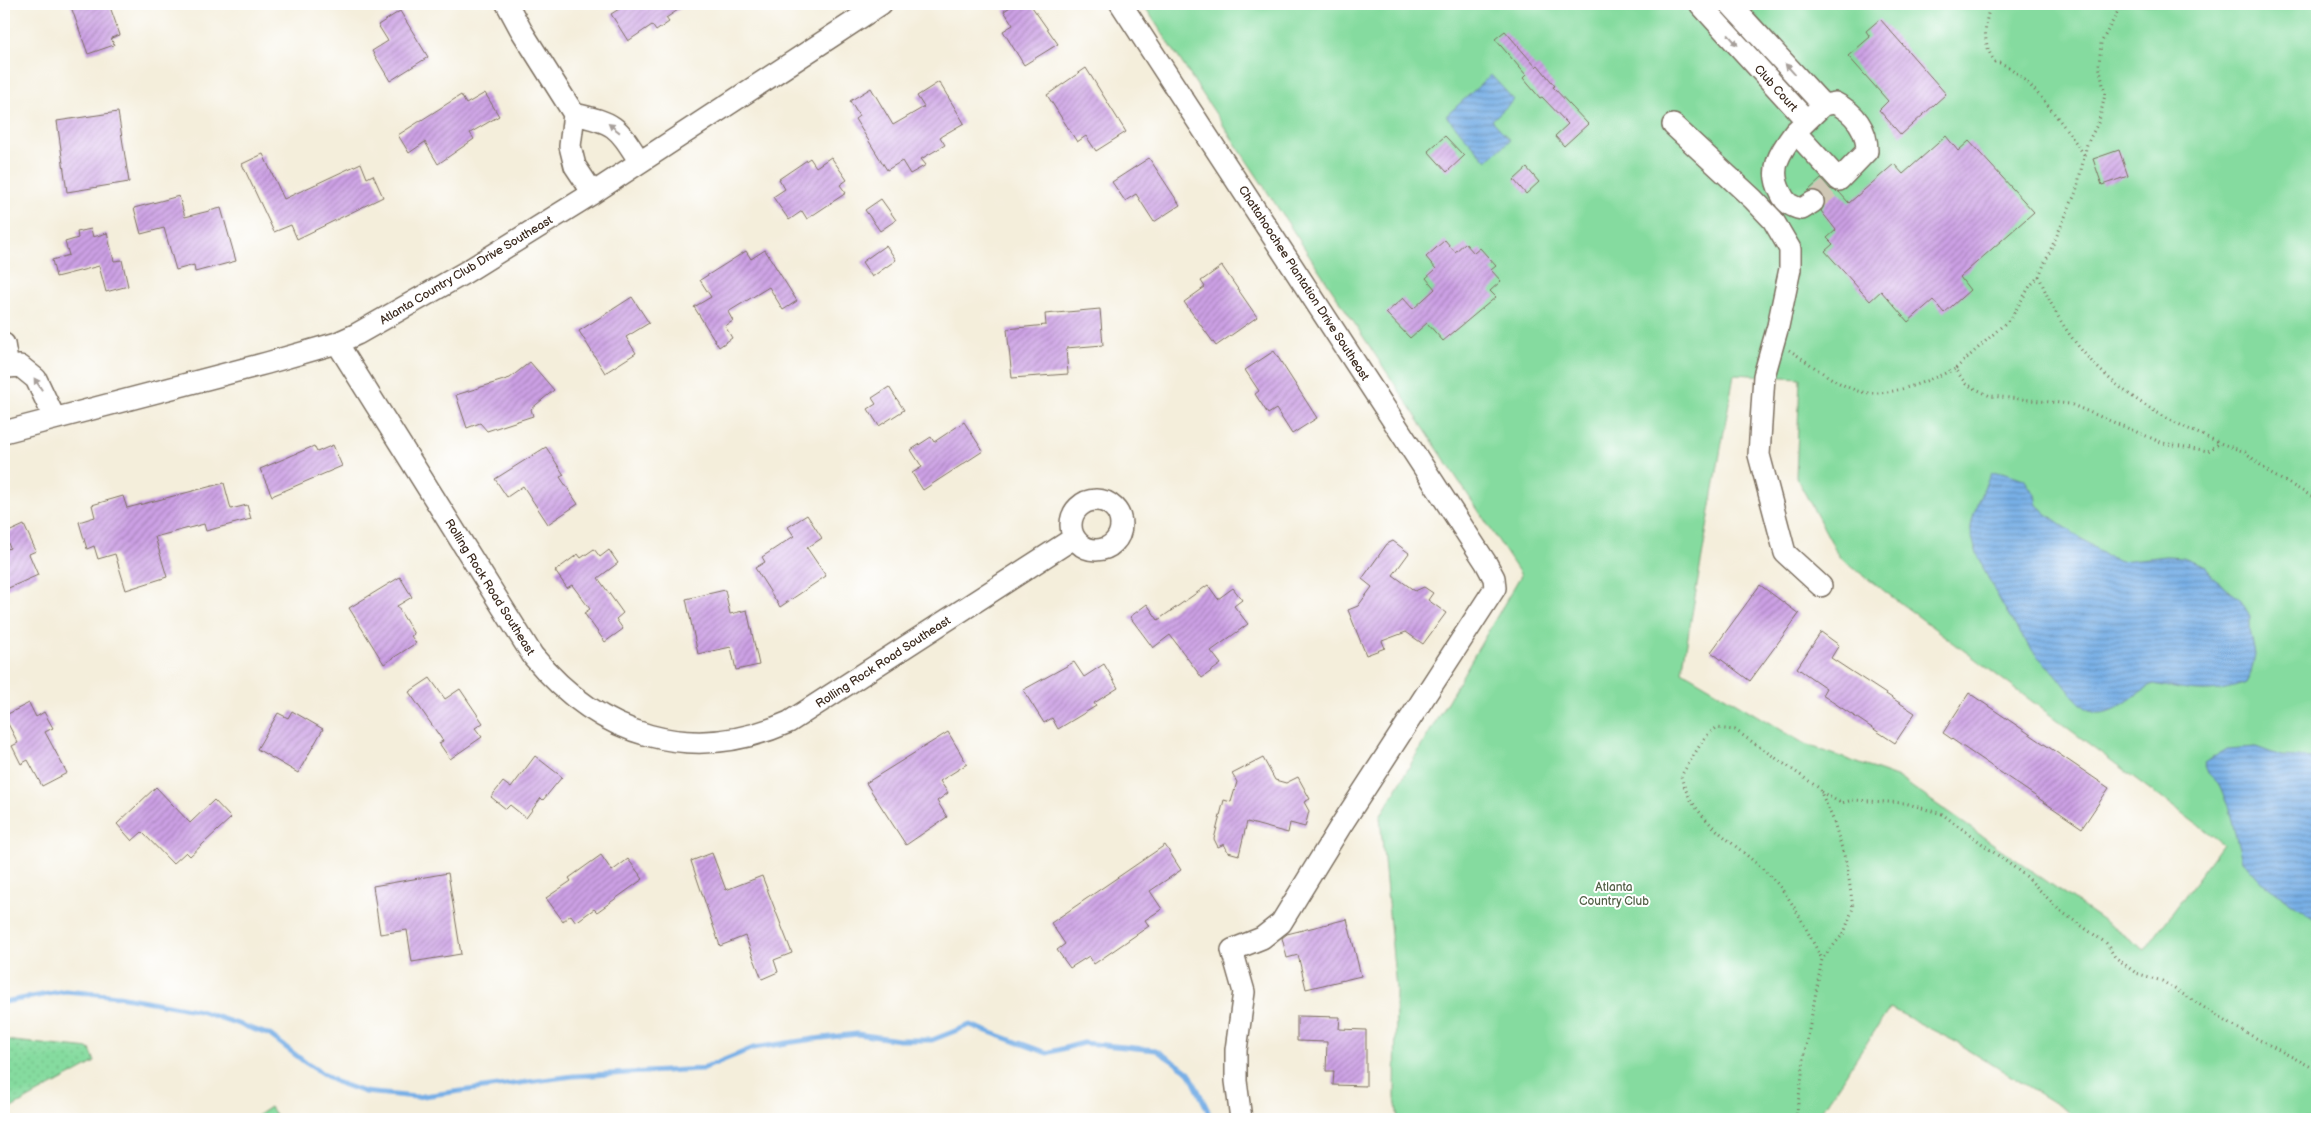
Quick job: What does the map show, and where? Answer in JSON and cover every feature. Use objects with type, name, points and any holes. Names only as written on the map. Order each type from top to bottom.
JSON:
[{"type":"street","points":[[508,4],[521,30],[574,114],[570,146],[575,166],[592,194]]},
{"type":"street","name":"Chattahoochee Plantation Drive Southeast","points":[[1122,4],[1486,563],[1494,578],[1496,588],[1340,828],[1281,923],[1262,938],[1232,950],[1244,992],[1236,1050],[1236,1081],[1241,1119]]},
{"type":"street","name":"Club Court","points":[[1700,4],[1800,126],[1823,105],[1730,4]]},
{"type":"street","name":"Atlanta Country Club Drive Southeast","points":[[4,432],[54,417],[267,363],[337,343],[401,310],[592,194],[870,7]]},
{"type":"street","points":[[1813,202],[1802,209],[1793,208],[1784,199],[1776,184],[1776,160],[1800,126],[1836,182],[1866,151],[1867,136],[1861,125],[1844,107],[1835,103],[1823,105]]},
{"type":"street","points":[[574,114],[605,121],[621,133],[640,162]]},
{"type":"street","points":[[1673,125],[1773,220],[1790,249],[1790,269],[1774,342],[1764,376],[1759,455],[1785,553],[1821,586]]},
{"type":"street","name":"Rolling Rock Road Southeast","points":[[337,343],[533,656],[566,690],[599,714],[634,732],[655,738],[674,742],[721,742],[758,734],[789,722],[1074,538]]},
{"type":"street","points":[[4,344],[6,368],[20,366],[36,379],[54,417]]},
{"type":"path","points":[[1991,4],[1984,32],[1989,54],[1995,62],[2003,63],[2013,70],[2051,109],[2085,157]]},
{"type":"path","points":[[1774,342],[1856,391],[1884,392],[1921,383],[1955,369],[2011,318],[2030,286],[2039,276],[2076,192],[2087,144],[2099,121],[2105,95],[2099,65],[2101,43],[2122,4]]},
{"type":"path","points":[[2039,276],[2057,312],[2100,372],[2136,400],[2179,426],[2245,452],[2271,474],[2317,499]]},
{"type":"path","points":[[1955,369],[1966,384],[1990,396],[2070,404],[2163,443],[2208,451],[2220,443]]},
{"type":"path","points":[[1796,1119],[1805,1052],[1822,959],[1844,933],[1853,908],[1846,865],[1833,819],[1819,788],[1771,753],[1735,730],[1716,728],[1705,737],[1682,776],[1686,793],[1692,803],[1715,828],[1770,875],[1801,917],[1822,959]]},
{"type":"path","points":[[1820,792],[1840,803],[1853,800],[1905,803],[1942,814],[2027,877],[2060,910],[2106,943],[2115,957],[2136,973],[2162,981],[2235,1027],[2317,1070]]},
{"type":"green space","name":"Atlanta Country Club","points":[[1143,4],[2317,4],[2317,1119],[2080,1119],[1958,1043],[1890,1008],[1816,1119],[1398,1119],[1395,1097],[1396,989],[1380,817],[1521,575]],"holes":[[[1734,374],[1800,378],[1796,477],[1840,558],[2223,844],[2145,950],[1899,778],[1805,744],[1682,671]]]},
{"type":"green space","points":[[4,1040],[90,1049],[95,1062],[4,1112]]},
{"type":"green space","points":[[270,1107],[278,1119],[252,1119]]},
{"type":"water","points":[[1491,75],[1514,100],[1492,120],[1510,140],[1487,161],[1446,116]]},
{"type":"water","points":[[2003,472],[2024,479],[2035,495],[2037,505],[2048,515],[2106,556],[2121,561],[2167,556],[2183,557],[2206,566],[2212,577],[2240,599],[2250,616],[2250,630],[2255,654],[2251,673],[2246,683],[2211,691],[2178,689],[2154,684],[2112,710],[2097,713],[2080,703],[2024,639],[1996,593],[1974,545],[1971,526],[1978,502],[1992,473]]},
{"type":"water","points":[[2256,747],[2281,756],[2317,758],[2317,921],[2261,881],[2242,860],[2228,806],[2218,783],[2208,773],[2204,763],[2227,749]]},
{"type":"building","points":[[70,4],[109,4],[120,35],[111,38],[114,45],[88,54]]},
{"type":"building","points":[[627,4],[687,4],[666,18],[669,22],[656,31],[652,25],[628,41],[611,14]]},
{"type":"building","points":[[1015,4],[1030,4],[1058,44],[1024,65],[1003,31],[1013,25],[1004,11]]},
{"type":"building","points":[[400,11],[428,57],[390,81],[372,51],[388,41],[378,25]]},
{"type":"building","points":[[1880,19],[1946,94],[1901,135],[1879,110],[1888,101],[1848,56],[1870,37],[1866,31]]},
{"type":"building","points":[[1505,31],[1536,67],[1538,65],[1555,86],[1553,87],[1588,124],[1564,146],[1555,136],[1568,124],[1542,97],[1540,98],[1523,78],[1526,75],[1495,39]]},
{"type":"building","points":[[1086,68],[1126,132],[1096,151],[1086,136],[1077,142],[1047,95]]},
{"type":"building","points":[[939,82],[964,123],[940,137],[945,145],[921,159],[926,165],[910,174],[902,161],[887,170],[855,119],[859,116],[850,101],[871,88],[893,125],[924,107],[917,96]]},
{"type":"building","points":[[485,93],[499,116],[470,133],[474,139],[438,164],[425,142],[409,153],[398,135],[461,95],[466,104]]},
{"type":"building","points":[[118,112],[129,182],[67,192],[57,121]]},
{"type":"building","points":[[1445,136],[1464,156],[1447,172],[1428,151]]},
{"type":"building","points":[[1946,136],[1958,151],[1969,141],[2034,212],[1960,277],[1970,290],[1944,313],[1933,300],[1908,322],[1881,291],[1870,301],[1825,251],[1833,244],[1827,238],[1836,230],[1821,211],[1825,202],[1823,195],[1818,191],[1808,191],[1821,179],[1830,189],[1839,192],[1849,203],[1894,164],[1903,174]]},
{"type":"building","points":[[2119,150],[2128,176],[2102,185],[2093,159]]},
{"type":"building","points":[[263,154],[284,199],[361,163],[367,178],[373,175],[383,197],[297,239],[291,225],[274,232],[242,164]]},
{"type":"building","points":[[831,157],[847,180],[840,185],[846,193],[807,219],[802,211],[789,220],[773,197],[785,189],[779,179],[810,158],[816,167]]},
{"type":"building","points":[[1149,158],[1180,205],[1154,222],[1136,194],[1125,201],[1112,182]]},
{"type":"building","points":[[1527,168],[1539,182],[1526,194],[1514,180]]},
{"type":"building","points":[[179,196],[185,217],[221,208],[236,261],[195,272],[194,265],[176,270],[164,228],[141,234],[134,208]]},
{"type":"building","points":[[881,199],[896,220],[880,231],[865,210]]},
{"type":"building","points":[[91,229],[93,237],[107,233],[114,261],[122,260],[128,286],[106,292],[99,266],[56,277],[52,260],[69,255],[65,242],[78,238],[77,232]]},
{"type":"building","points":[[1445,240],[1455,252],[1465,243],[1474,253],[1480,248],[1496,266],[1491,270],[1501,281],[1490,291],[1496,297],[1443,341],[1427,323],[1410,338],[1386,313],[1403,298],[1413,309],[1435,289],[1426,278],[1436,269],[1426,257]]},
{"type":"building","points":[[886,245],[896,260],[872,277],[862,262]]},
{"type":"building","points":[[765,250],[797,301],[783,310],[769,287],[728,312],[733,321],[725,326],[732,338],[719,347],[694,307],[711,297],[700,280],[746,251],[751,259]]},
{"type":"building","points":[[1222,266],[1257,317],[1216,346],[1184,302],[1205,287],[1201,281]]},
{"type":"building","points":[[632,297],[649,323],[626,337],[636,353],[605,373],[579,331]]},
{"type":"building","points":[[1100,309],[1103,345],[1066,348],[1068,374],[1012,378],[1007,329],[1046,325],[1045,314]]},
{"type":"building","points":[[1274,351],[1317,418],[1292,434],[1276,409],[1268,414],[1255,394],[1259,391],[1245,370]]},
{"type":"building","points":[[530,362],[554,390],[531,409],[533,416],[487,431],[480,423],[467,428],[456,395],[510,378]]},
{"type":"building","points":[[889,387],[904,410],[879,426],[868,409],[876,404],[872,398]]},
{"type":"building","points":[[964,422],[983,451],[923,490],[912,473],[922,467],[911,450],[931,437],[934,442]]},
{"type":"building","points":[[333,445],[342,466],[272,496],[260,469],[314,446],[317,452]]},
{"type":"building","points":[[546,447],[564,475],[560,477],[578,504],[548,524],[523,486],[507,497],[495,479]]},
{"type":"building","points":[[224,483],[231,509],[247,505],[251,519],[206,531],[204,524],[155,537],[167,577],[126,590],[115,554],[98,559],[94,546],[87,549],[79,522],[95,517],[92,505],[123,496],[127,508]]},
{"type":"building","points":[[807,515],[822,538],[807,548],[826,576],[780,607],[755,568],[765,562],[762,557],[794,536],[788,527]]},
{"type":"building","points":[[24,525],[36,551],[29,554],[38,575],[4,590],[4,550],[10,548],[4,534]]},
{"type":"building","points":[[1393,541],[1409,553],[1393,575],[1415,591],[1424,587],[1433,593],[1428,600],[1446,613],[1423,644],[1406,632],[1382,641],[1385,648],[1366,655],[1348,610],[1358,606],[1372,587],[1362,579],[1387,544]]},
{"type":"building","points":[[594,549],[600,557],[609,550],[618,563],[598,578],[623,613],[616,619],[623,629],[605,642],[584,613],[590,609],[572,585],[567,588],[555,571],[578,554],[581,558]]},
{"type":"building","points":[[400,577],[412,597],[397,606],[414,634],[411,636],[416,643],[384,664],[349,608]]},
{"type":"building","points":[[1208,585],[1218,599],[1233,588],[1242,600],[1234,606],[1248,624],[1211,651],[1221,664],[1202,678],[1170,635],[1153,648],[1130,617],[1147,604],[1158,620]]},
{"type":"building","points":[[1760,585],[1799,614],[1750,681],[1711,652]]},
{"type":"building","points":[[725,590],[730,614],[747,610],[759,665],[736,670],[731,647],[698,654],[686,599]]},
{"type":"building","points":[[1821,632],[1839,645],[1831,658],[1915,713],[1895,743],[1822,695],[1826,688],[1797,668]]},
{"type":"building","points":[[1074,662],[1084,677],[1104,664],[1118,688],[1094,703],[1096,706],[1058,729],[1052,718],[1044,723],[1023,690]]},
{"type":"building","points":[[430,678],[445,699],[460,689],[483,723],[475,728],[482,737],[450,759],[439,743],[443,741],[409,692]]},
{"type":"building","points":[[1969,693],[2109,788],[2082,828],[1943,733]]},
{"type":"building","points":[[29,703],[36,717],[44,712],[53,728],[45,732],[67,773],[42,786],[28,760],[21,764],[12,746],[18,743],[4,716]]},
{"type":"building","points":[[292,711],[323,729],[298,773],[257,749],[278,713],[288,718]]},
{"type":"building","points":[[948,732],[967,764],[940,781],[948,793],[937,801],[947,817],[906,845],[866,783]]},
{"type":"building","points":[[535,756],[562,777],[543,800],[541,798],[526,818],[510,805],[506,809],[491,797],[503,782],[511,788]]},
{"type":"building","points":[[1263,758],[1275,780],[1286,783],[1298,777],[1310,799],[1304,802],[1309,811],[1305,827],[1290,823],[1288,833],[1247,822],[1239,855],[1228,852],[1224,844],[1218,847],[1214,839],[1224,800],[1231,802],[1237,782],[1232,774]]},
{"type":"building","points":[[156,787],[190,823],[214,800],[231,818],[190,856],[186,852],[173,864],[142,832],[132,841],[117,824]]},
{"type":"building","points":[[1165,845],[1181,870],[1150,891],[1162,909],[1145,920],[1149,926],[1094,964],[1089,956],[1070,968],[1057,950],[1065,944],[1051,923]]},
{"type":"building","points":[[712,853],[726,890],[762,876],[792,953],[774,960],[778,972],[762,979],[745,936],[720,946],[691,861]]},
{"type":"building","points":[[601,855],[612,871],[628,859],[643,879],[597,912],[594,909],[576,922],[571,915],[563,921],[546,898],[571,881],[569,878]]},
{"type":"building","points":[[448,873],[461,954],[412,962],[407,930],[380,934],[373,886]]},
{"type":"building","points":[[1347,919],[1361,976],[1306,989],[1298,955],[1287,958],[1282,938],[1287,934]]},
{"type":"building","points":[[1297,1016],[1340,1017],[1339,1029],[1366,1030],[1366,1086],[1333,1085],[1334,1071],[1326,1071],[1327,1042],[1297,1041]]},
{"type":"waterway","points":[[4,1002],[65,991],[119,996],[200,1011],[270,1035],[306,1063],[336,1082],[364,1092],[416,1097],[573,1076],[702,1069],[753,1048],[857,1034],[899,1040],[932,1040],[970,1025],[1047,1053],[1083,1043],[1156,1050],[1189,1072],[1212,1119]]},
{"type":"tunnel","points":[[1813,202],[1833,185]]}]
